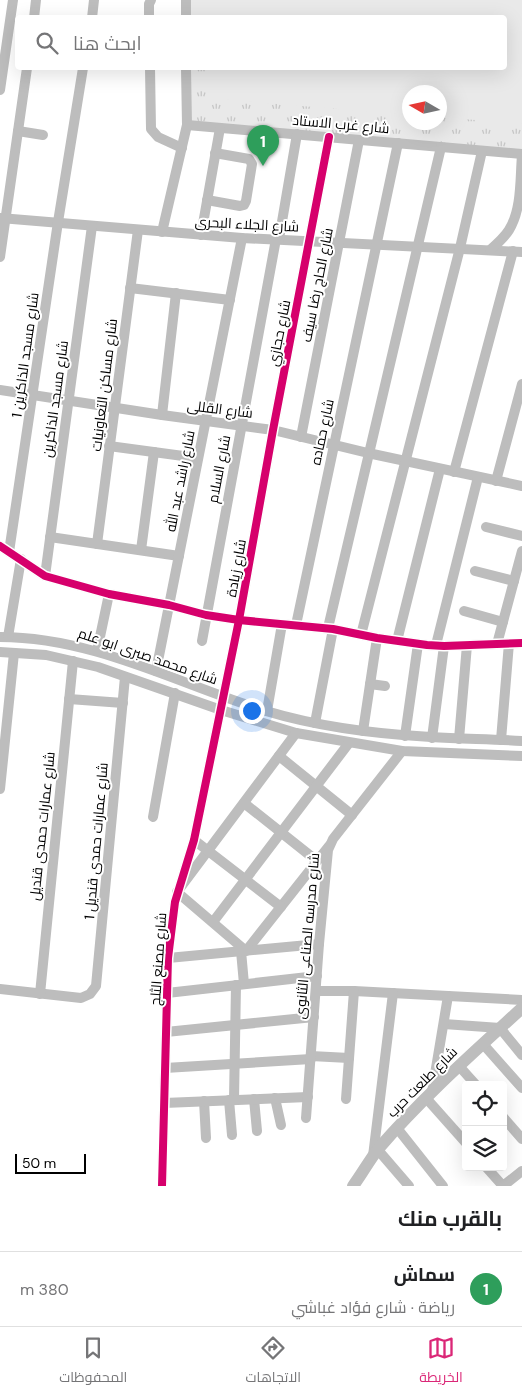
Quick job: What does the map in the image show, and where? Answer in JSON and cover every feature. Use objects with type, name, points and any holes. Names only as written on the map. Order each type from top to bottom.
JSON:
[{"type":"main road","name":"شارع طلعت حرب","points":[[353,1186],[376,1153],[397,1128],[459,1066],[500,1028],[520,1013]]},
{"type":"street","points":[[0,90],[4,41],[13,0]]},
{"type":"street","points":[[34,15],[36,0]]},
{"type":"street","points":[[92,15],[94,0]]},
{"type":"street","points":[[149,15],[151,0]]},
{"type":"street","points":[[186,0],[186,15]]},
{"type":"street","points":[[0,257],[3,218],[27,70]]},
{"type":"street","name":"شارع مسجد الذاكرين 1","points":[[9,552],[58,222],[84,70]]},
{"type":"street","points":[[150,70],[151,129],[158,137],[182,148]]},
{"type":"street","points":[[162,232],[187,125],[186,70]]},
{"type":"street","name":"شارع غرب الاستاد","points":[[187,125],[522,155]]},
{"type":"street","points":[[201,235],[220,128]]},
{"type":"street","points":[[18,131],[43,135]]},
{"type":"street","name":"شارع السلام","points":[[202,641],[297,134]]},
{"type":"street","name":"شارع حجازي","points":[[273,430],[329,137]]},
{"type":"street","name":"شارع الحاج رضا سيف","points":[[301,436],[359,140]]},
{"type":"street","name":"شارع حماده","points":[[296,625],[398,143]]},
{"type":"street","points":[[315,723],[330,628],[368,453],[441,147]]},
{"type":"street","points":[[361,635],[460,248],[482,151]]},
{"type":"street","points":[[207,200],[240,206],[246,202],[251,161],[249,159],[216,154]]},
{"type":"street","points":[[490,250],[501,241],[515,216],[521,187],[522,155]]},
{"type":"street","name":"شارع الجلاء البحرى","points":[[3,218],[242,238],[518,251]]},
{"type":"street","name":"شارع مسجد الذاكرين","points":[[45,576],[92,226]]},
{"type":"street","name":"شارع مساكن التعاونيات","points":[[97,544],[138,230]]},
{"type":"street","name":"شارع راشد عبد الله","points":[[156,671],[242,238]]},
{"type":"street","points":[[454,472],[518,251]]},
{"type":"street","points":[[130,288],[230,300]]},
{"type":"street","points":[[162,415],[176,294]]},
{"type":"street","points":[[496,481],[522,384]]},
{"type":"street","name":"شارع القللى","points":[[0,390],[206,422],[242,424],[522,486]]},
{"type":"street","name":"شارع زيادة","points":[[221,710],[273,430]]},
{"type":"street","points":[[109,446],[198,458]]},
{"type":"street","points":[[141,550],[154,452]]},
{"type":"street","points":[[397,641],[440,469]]},
{"type":"street","points":[[432,738],[440,646],[478,477]]},
{"type":"street","points":[[486,527],[522,536]]},
{"type":"street","points":[[50,537],[179,556]]},
{"type":"street","points":[[0,546],[45,576],[109,594],[169,605],[206,615],[239,620],[330,628],[376,638],[440,646],[522,643]]},
{"type":"street","points":[[497,644],[522,551]]},
{"type":"street","points":[[4,637],[21,559]]},
{"type":"street","points":[[475,571],[514,581]]},
{"type":"street","points":[[98,651],[109,594]]},
{"type":"street","points":[[464,611],[503,622]]},
{"type":"street","points":[[267,711],[282,624]]},
{"type":"street","name":"شارع محمد صبرى ابو علم","points":[[4,637],[63,643],[98,651],[267,711],[315,723],[405,736],[522,741]]},
{"type":"street","points":[[363,731],[376,638]]},
{"type":"street","points":[[502,740],[509,643]]},
{"type":"street","points":[[405,736],[418,644]]},
{"type":"street","points":[[459,739],[466,645]]},
{"type":"street","name":"شارع محمد صبرى ابو علم","points":[[0,652],[46,655],[73,661],[296,733],[402,751],[522,756]]},
{"type":"street","points":[[0,788],[14,653]]},
{"type":"street","name":"شارع عمارات حمدى قنديل","points":[[40,994],[73,661]]},
{"type":"street","name":"شارع عمارات حمدى قنديل 1","points":[[40,994],[81,998],[94,991],[97,981],[125,677]]},
{"type":"street","points":[[370,684],[385,686]]},
{"type":"street","points":[[153,817],[175,693]]},
{"type":"street","points":[[69,699],[123,703]]},
{"type":"street","name":"شارع مصنع الثلج","points":[[162,1186],[168,958],[174,908],[177,892],[194,840],[221,710]]},
{"type":"street","points":[[244,951],[177,892],[296,733]]},
{"type":"street","points":[[213,922],[349,743]]},
{"type":"street","name":"شارع مدرسه الصناعى الثانوى","points":[[306,1118],[319,944],[330,846],[333,839],[402,751]]},
{"type":"street","points":[[279,756],[352,815]]},
{"type":"street","points":[[244,803],[318,861]]},
{"type":"street","points":[[194,840],[281,907]]},
{"type":"street","points":[[232,1135],[235,1026],[244,951],[330,846]]},
{"type":"street","points":[[168,958],[319,944]]},
{"type":"street","points":[[167,993],[317,976]]},
{"type":"street","points":[[0,989],[40,994]]},
{"type":"street","points":[[316,991],[354,991],[522,1000]]},
{"type":"street","points":[[346,1099],[354,991]]},
{"type":"street","points":[[392,993],[376,1153],[409,1186]]},
{"type":"street","points":[[448,996],[429,1095],[462,1138]]},
{"type":"street","points":[[166,1032],[314,1017]]},
{"type":"street","points":[[444,1024],[500,1028],[522,1055]]},
{"type":"street","points":[[483,1044],[522,1088]]},
{"type":"street","points":[[165,1068],[311,1057],[349,1058]]},
{"type":"street","points":[[459,1066],[472,1081]]},
{"type":"street","points":[[164,1102],[308,1096]]},
{"type":"street","points":[[275,1098],[281,1125]]},
{"type":"street","points":[[254,1099],[257,1131]]},
{"type":"street","points":[[204,1101],[206,1138]]},
{"type":"street","points":[[507,1121],[522,1138]]},
{"type":"street","points":[[397,1128],[443,1186]]},
{"type":"street","points":[[489,1171],[502,1186],[521,1175]]},
{"type":"green space","points":[[185,0],[522,0],[522,154],[187,125],[186,70],[507,70],[507,15],[186,15]]},
{"type":"green space","points":[[207,0],[522,0],[522,124],[447,118],[447,85],[402,85],[402,114],[206,98],[206,70],[507,70],[507,15],[207,15]]},
{"type":"cycle path","points":[[162,1186],[168,958],[175,902],[194,840],[239,620],[329,137]]},
{"type":"cycle path","points":[[0,546],[45,576],[109,594],[169,605],[206,615],[333,629],[427,645],[522,643]]},
{"type":"place","name":"سماش","points":[[263,166]]}]
